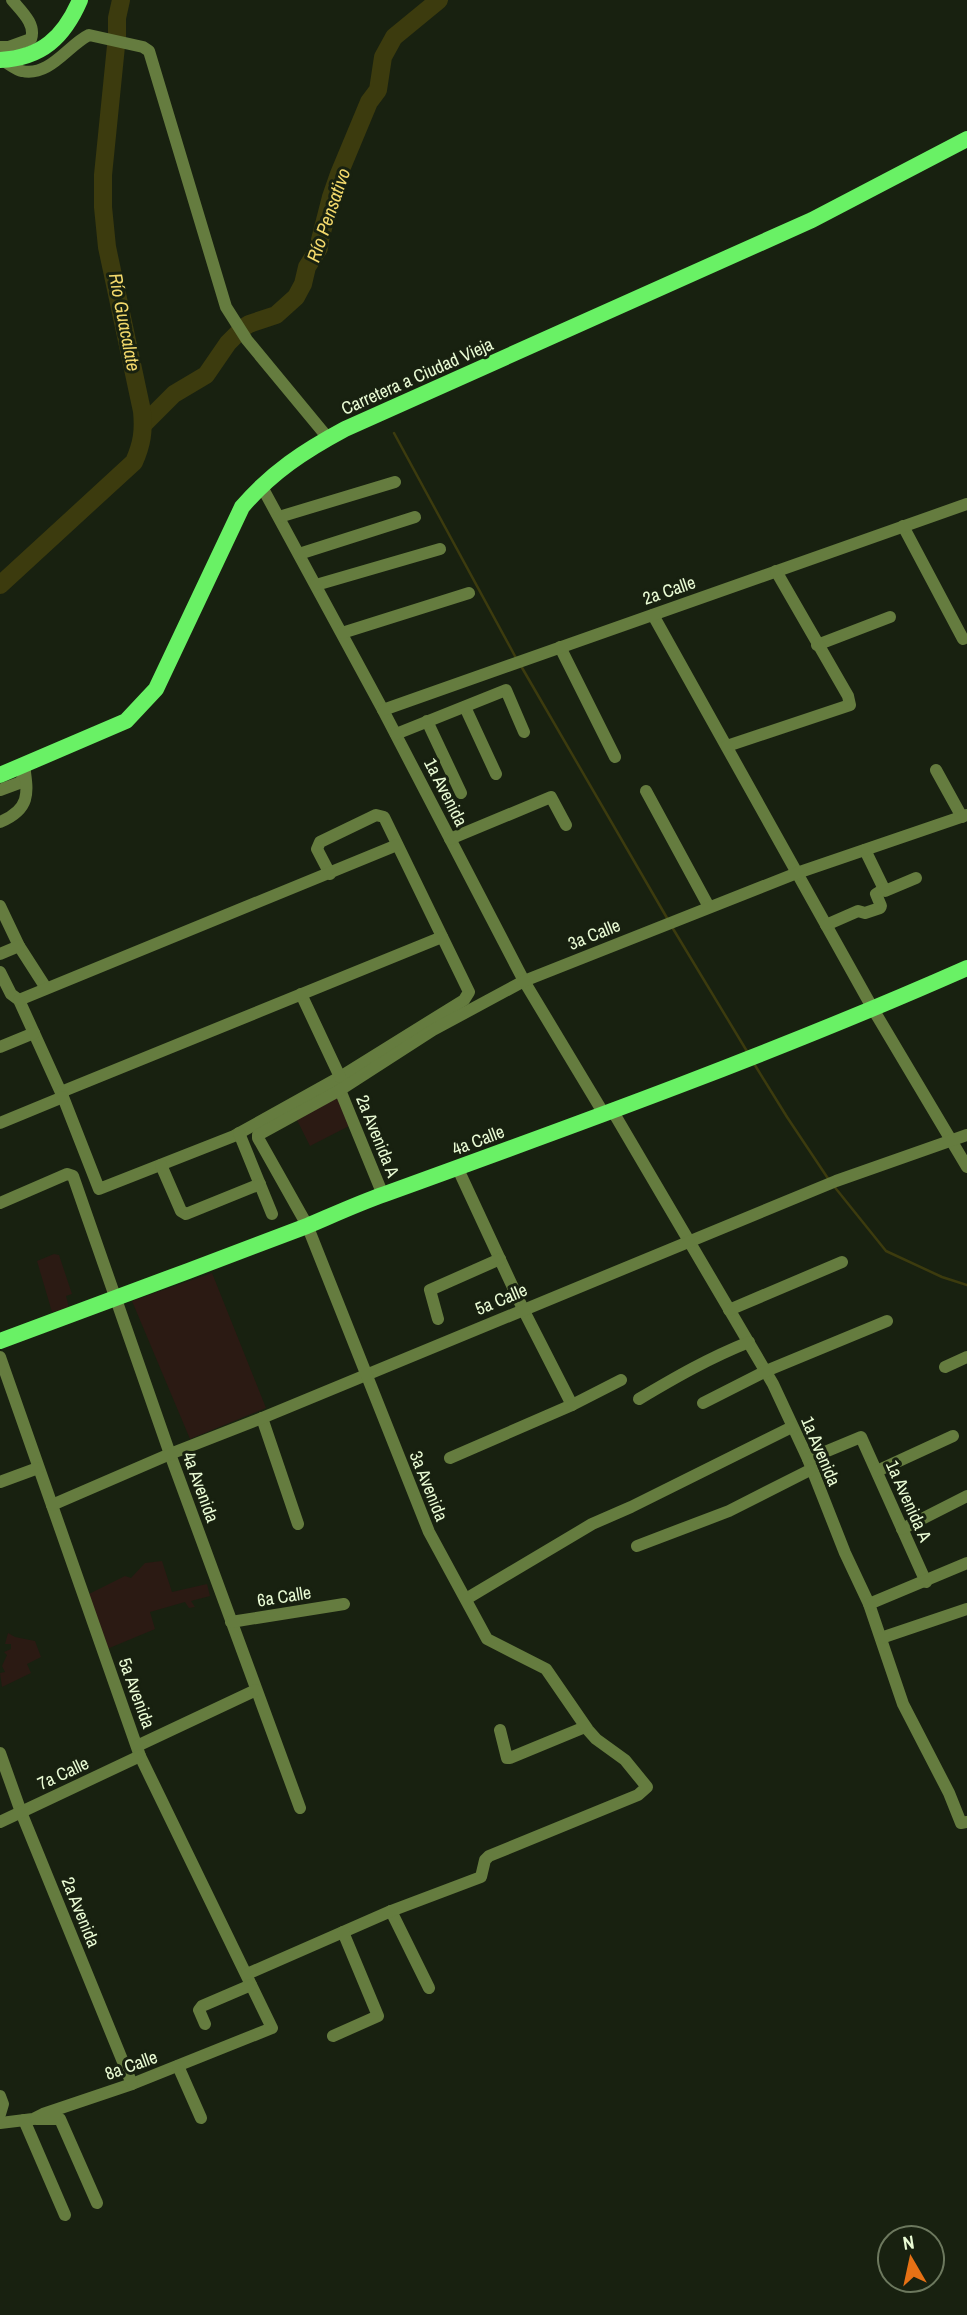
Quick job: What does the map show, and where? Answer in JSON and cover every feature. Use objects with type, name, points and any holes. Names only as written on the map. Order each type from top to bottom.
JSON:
[{"type":"main road","points":[[1,56],[26,55],[44,48],[58,37],[71,21],[80,0]]},
{"type":"main road","name":"Carretera a Ciudad Vieja","points":[[0,775],[24,771],[125,721],[156,689],[242,507],[264,482],[290,461],[327,438],[812,220],[967,139]]},
{"type":"main road","name":"4a Calle","points":[[0,1341],[608,1112],[873,1009],[967,968]]},
{"type":"street","points":[[12,0],[30,22],[33,32],[31,39],[9,47],[1,56],[22,71],[56,61],[86,35],[143,47],[149,51],[226,307],[247,340],[327,438]]},
{"type":"street","name":"1a Avenida","points":[[264,482],[279,517],[396,734],[524,981],[608,1112],[766,1371],[869,1604],[903,1704],[964,1822]]},
{"type":"street","points":[[279,517],[395,482]]},
{"type":"street","name":"2a Calle","points":[[383,710],[967,503]]},
{"type":"street","points":[[299,554],[415,517]]},
{"type":"street","points":[[902,526],[963,639]]},
{"type":"street","points":[[316,585],[440,549]]},
{"type":"street","points":[[727,746],[850,705],[848,696],[776,571]]},
{"type":"street","points":[[342,633],[470,593]]},
{"type":"street","points":[[653,615],[873,1009],[967,1167]]},
{"type":"street","points":[[817,645],[890,617]]},
{"type":"street","points":[[560,647],[615,757]]},
{"type":"street","points":[[396,734],[506,690],[524,732]]},
{"type":"street","points":[[466,707],[496,774]]},
{"type":"street","points":[[426,721],[461,793]]},
{"type":"street","points":[[936,770],[965,816]]},
{"type":"street","points":[[0,790],[19,783],[24,771]]},
{"type":"street","points":[[0,822],[23,806],[28,795],[24,771]]},
{"type":"street","points":[[646,791],[709,907]]},
{"type":"street","points":[[450,839],[551,797],[565,825]]},
{"type":"street","points":[[330,874],[317,849],[320,842],[376,815],[384,817],[469,992],[464,1000],[340,1083]]},
{"type":"street","name":"3a Calle","points":[[258,1135],[340,1083],[524,981],[797,873],[965,816]]},
{"type":"street","points":[[19,1000],[397,845]]},
{"type":"street","points":[[865,850],[884,889]]},
{"type":"street","points":[[826,925],[858,911],[865,913],[880,908],[876,894],[916,878]]},
{"type":"street","points":[[0,906],[19,946],[46,989]]},
{"type":"street","points":[[0,1124],[62,1095],[442,937]]},
{"type":"street","points":[[0,954],[19,946]]},
{"type":"street","points":[[0,972],[11,994],[19,1000],[62,1095]]},
{"type":"street","name":"2a Avenida A","points":[[301,995],[340,1083],[383,1195]]},
{"type":"street","points":[[0,1047],[34,1033]]},
{"type":"street","name":"3a Calle","points":[[62,1095],[99,1189],[239,1133],[340,1083]]},
{"type":"street","points":[[239,1133],[272,1214]]},
{"type":"street","name":"3a Avenida","points":[[258,1135],[307,1226],[429,1532],[487,1639],[545,1669],[585,1727],[596,1739],[625,1760],[647,1787],[638,1796],[489,1856],[485,1860],[481,1878],[391,1911]]},
{"type":"street","name":"5a Calle","points":[[52,1505],[523,1308],[832,1183],[967,1135]]},
{"type":"street","points":[[161,1165],[181,1211],[186,1214],[260,1184]]},
{"type":"street","points":[[458,1169],[572,1405]]},
{"type":"street","name":"4a Avenida","points":[[0,1203],[67,1174],[73,1176],[170,1454],[300,1808]]},
{"type":"street","points":[[438,1319],[430,1290],[500,1259]]},
{"type":"street","points":[[729,1310],[842,1262]]},
{"type":"street","points":[[703,1403],[766,1371],[887,1321]]},
{"type":"street","points":[[639,1399],[682,1372],[749,1342]]},
{"type":"street","name":"5a Avenida","points":[[0,1357],[139,1751],[272,2028]]},
{"type":"street","points":[[945,1367],[967,1357]]},
{"type":"street","points":[[450,1458],[572,1405],[621,1380]]},
{"type":"street","points":[[262,1418],[298,1524]]},
{"type":"street","points":[[466,1599],[592,1524],[792,1427]]},
{"type":"street","name":"1a Avenida A","points":[[809,1465],[859,1436],[863,1438],[926,1582]]},
{"type":"street","points":[[877,1471],[953,1436]]},
{"type":"street","points":[[637,1546],[729,1511],[809,1465]]},
{"type":"street","points":[[0,1482],[38,1468]]},
{"type":"street","points":[[902,1529],[967,1496]]},
{"type":"street","points":[[869,1604],[967,1563]]},
{"type":"street","name":"6a Calle","points":[[231,1622],[344,1604]]},
{"type":"street","points":[[881,1639],[967,1609]]},
{"type":"street","name":"7a Calle","points":[[0,1822],[256,1690]]},
{"type":"street","points":[[500,1730],[507,1758],[510,1758],[585,1727]]},
{"type":"street","name":"2a Avenida","points":[[0,1753],[21,1812],[132,2084]]},
{"type":"street","points":[[205,2024],[199,2010],[202,2006],[343,1932],[391,1911],[429,1988]]},
{"type":"street","points":[[333,2036],[378,2016],[343,1932]]},
{"type":"street","name":"8a Calle","points":[[0,2123],[28,2120],[132,2084],[272,2028]]},
{"type":"street","points":[[178,2066],[201,2118]]},
{"type":"street","points":[[0,2096],[3,2104],[0,2114]]},
{"type":"street","points":[[65,2215],[28,2120],[60,2119],[97,2203]]},
{"type":"shaded area","points":[[339,1096],[353,1124],[310,1146],[296,1118]]},
{"type":"shaded area","points":[[54,1254],[59,1255],[72,1294],[66,1296],[69,1308],[52,1312],[37,1261]]},
{"type":"shaded area","points":[[212,1273],[266,1408],[190,1439],[132,1301]]},
{"type":"shaded area","points":[[162,1561],[172,1592],[207,1584],[210,1596],[191,1601],[195,1607],[189,1608],[185,1602],[150,1612],[155,1629],[107,1649],[87,1595],[125,1576],[131,1578],[145,1563]]},
{"type":"shaded area","points":[[8,1633],[35,1641],[41,1657],[27,1664],[31,1673],[2,1687],[0,1673],[5,1672],[2,1666],[7,1655],[4,1652],[11,1649],[11,1644],[5,1644]]},
{"type":"waterway","name":"Río Guacalate","points":[[0,585],[134,462],[141,443],[142,411],[107,247],[103,207],[103,175],[117,18],[121,0]]},
{"type":"waterway","name":"Río Pensativo","points":[[143,425],[174,394],[206,375],[228,343],[243,328],[276,315],[296,297],[307,267],[319,248],[339,174],[369,102],[378,90],[383,57],[394,37],[439,0]]},
{"type":"waterway","points":[[394,433],[516,658]]},
{"type":"waterway","points":[[521,666],[667,918]]},
{"type":"waterway","points":[[672,927],[748,1053]]},
{"type":"waterway","points":[[753,1062],[829,1180]]},
{"type":"waterway","points":[[833,1185],[886,1251],[942,1277],[967,1285]]}]
